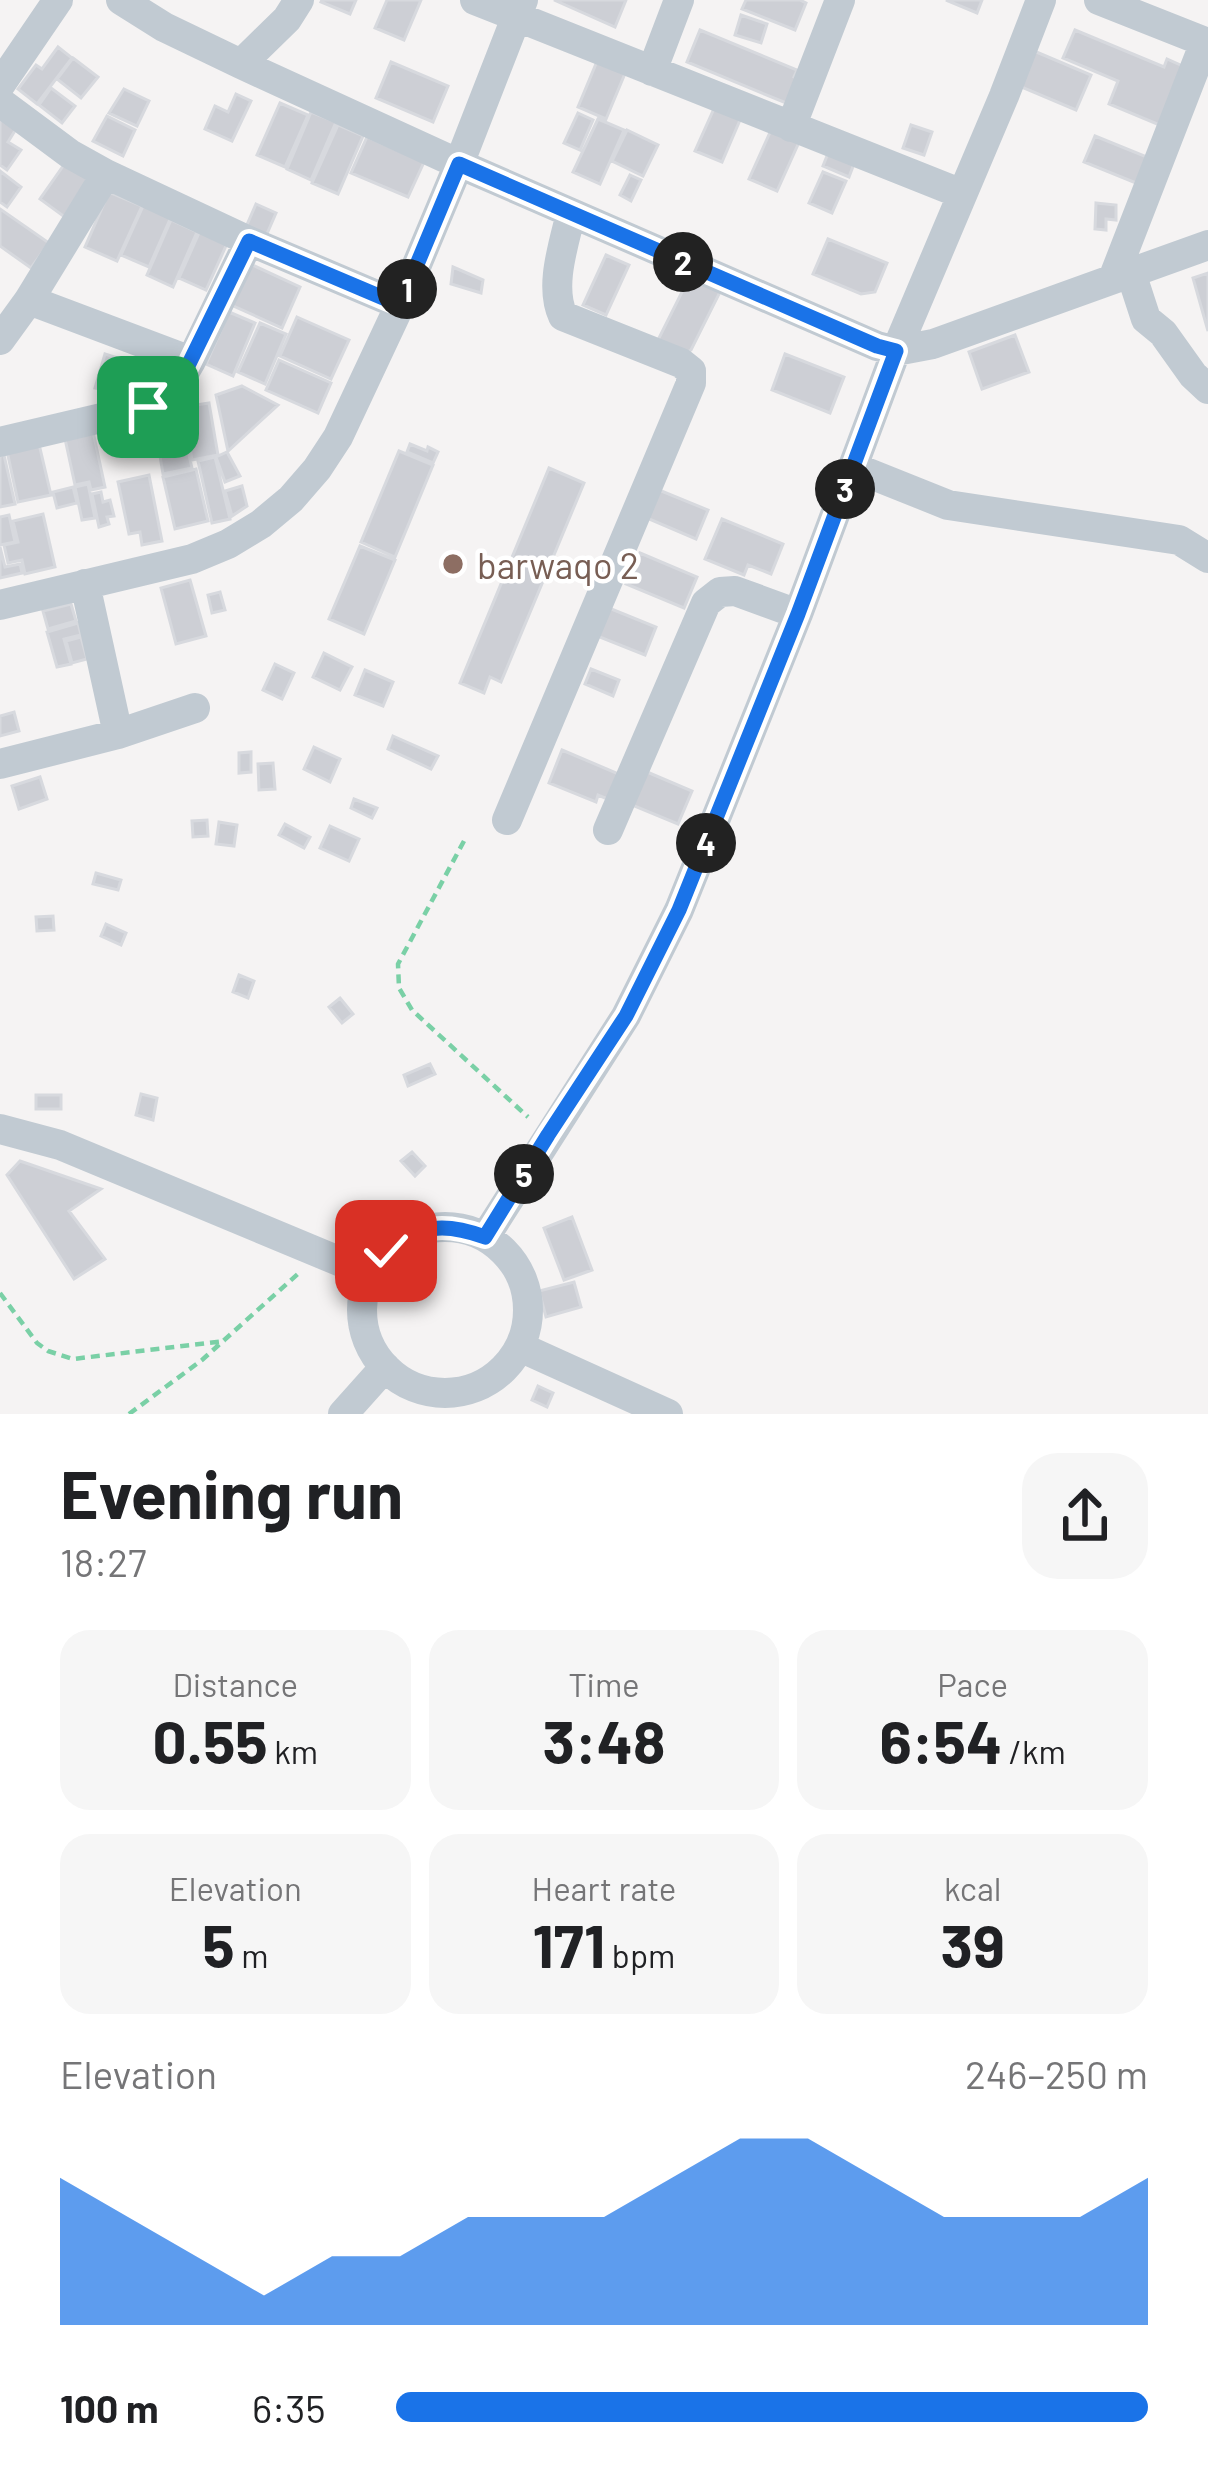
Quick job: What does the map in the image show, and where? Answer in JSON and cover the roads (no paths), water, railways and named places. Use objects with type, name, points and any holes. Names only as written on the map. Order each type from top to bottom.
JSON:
[{"type":"street","points":[[0,85],[58,0]]},
{"type":"street","points":[[121,0],[164,27],[459,164],[896,351],[933,344],[1208,245]]},
{"type":"street","points":[[241,64],[287,19],[298,0]]},
{"type":"street","points":[[475,0],[519,9],[652,71],[962,194]]},
{"type":"street","points":[[652,71],[679,0]]},
{"type":"street","points":[[791,127],[840,0]]},
{"type":"street","points":[[485,1237],[626,1016],[679,910],[798,614],[896,351],[1041,0]]},
{"type":"street","points":[[1099,0],[1207,42],[1122,276],[1146,319],[1208,389]]},
{"type":"street","points":[[0,605],[192,559],[244,534],[291,499],[317,470],[338,437],[400,305],[519,9]]},
{"type":"street","points":[[0,102],[70,154],[106,174],[400,305]]},
{"type":"street","points":[[0,340],[106,174]]},
{"type":"street","points":[[507,820],[691,383],[691,371],[681,363],[563,316],[557,303],[558,283],[572,213]]},
{"type":"street","points":[[0,442],[148,407],[166,395],[181,380],[249,241]]},
{"type":"street","points":[[29,300],[191,361]]},
{"type":"street","points":[[853,467],[948,505],[1179,540],[1208,558]]},
{"type":"street","points":[[85,584],[118,734]]},
{"type":"street","points":[[608,830],[706,603],[720,592],[735,591],[798,614]]},
{"type":"street","points":[[0,764],[118,734],[195,708]]},
{"type":"street","points":[[0,1129],[59,1145],[370,1274]]},
{"type":"street","points":[[433,1227],[460,1228],[485,1237],[515,1265],[528,1305],[526,1326],[520,1346],[496,1376],[445,1404],[385,1367],[370,1347],[363,1298],[370,1274],[386,1251],[407,1236],[433,1227]]},
{"type":"street","points":[[520,1346],[668,1414]]},
{"type":"street","points":[[343,1414],[385,1367]]},
{"type":"place","name":"barwaqo 2","points":[[453,564]]}]
